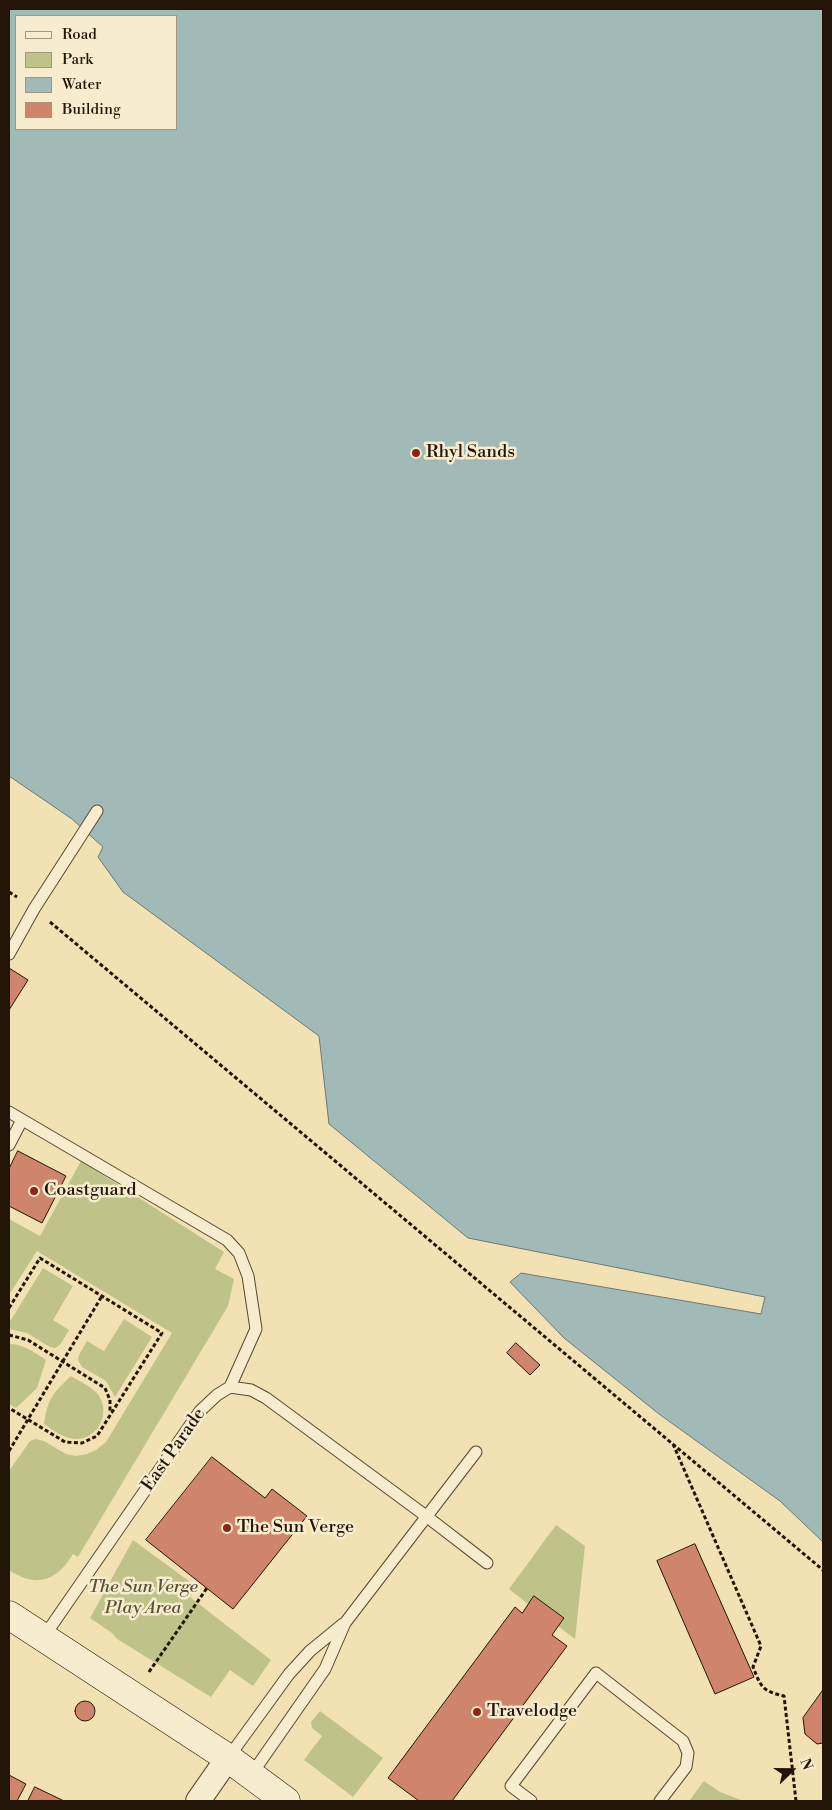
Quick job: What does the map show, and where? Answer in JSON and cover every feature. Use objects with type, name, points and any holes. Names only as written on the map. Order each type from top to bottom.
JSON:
[{"type":"main road","points":[[9,1616],[228,1758],[286,1801]]},
{"type":"street","points":[[198,1801],[228,1758]]},
{"type":"lane","points":[[9,954],[34,909],[97,811]]},
{"type":"lane","name":"East Parade","points":[[9,1112],[227,1240],[239,1253],[248,1276],[256,1329],[230,1387],[217,1395],[200,1411],[43,1638]]},
{"type":"lane","points":[[9,1145],[22,1120]]},
{"type":"lane","points":[[230,1387],[251,1390],[266,1398],[487,1563]]},
{"type":"lane","points":[[228,1758],[289,1674],[310,1651],[345,1622],[476,1452]]},
{"type":"lane","points":[[251,1775],[325,1669],[345,1622]]},
{"type":"lane","points":[[531,1801],[511,1786],[596,1673],[683,1741],[688,1754],[686,1767],[660,1801]]},
{"type":"path","points":[[34,909],[823,1570]]},
{"type":"path","points":[[9,1308],[40,1258],[162,1333],[97,1436],[82,1443],[66,1442],[9,1408]]},
{"type":"path","points":[[9,1451],[102,1296]]},
{"type":"path","points":[[9,1334],[28,1340],[105,1388],[110,1400],[110,1415]]},
{"type":"path","points":[[672,1443],[761,1646],[753,1667],[760,1684],[768,1693],[784,1696],[796,1801]]},
{"type":"path","points":[[132,1696],[207,1588]]},
{"type":"green space","points":[[81,1161],[224,1252],[215,1269],[234,1279],[228,1306],[78,1557],[73,1554],[60,1571],[52,1576],[37,1580],[28,1579],[9,1570],[9,1471],[30,1441],[36,1439],[44,1441],[66,1454],[76,1456],[96,1450],[106,1442],[172,1333],[37,1251],[9,1295],[9,1219],[40,1236]]},
{"type":"green space","points":[[43,1268],[73,1286],[53,1320],[69,1330],[60,1345],[55,1348],[27,1333],[9,1329],[9,1323]]},
{"type":"green space","points":[[124,1319],[152,1337],[115,1397],[106,1381],[82,1367],[78,1360],[87,1341],[104,1351]]},
{"type":"green space","points":[[9,1344],[24,1347],[46,1360],[37,1388],[16,1408],[9,1404]]},
{"type":"green space","points":[[71,1376],[97,1393],[103,1408],[101,1423],[97,1429],[84,1438],[72,1439],[63,1436],[44,1424],[49,1402],[59,1387]]},
{"type":"green space","points":[[556,1525],[585,1546],[575,1639],[558,1626],[564,1618],[534,1596],[528,1604],[509,1589]]},
{"type":"green space","name":"The Sun Verge Play Area","points":[[133,1540],[197,1587],[190,1597],[271,1660],[253,1686],[230,1670],[211,1697],[117,1639],[112,1633],[90,1618]]},
{"type":"green space","points":[[320,1711],[383,1758],[353,1797],[304,1760],[322,1736],[312,1728],[311,1722]]},
{"type":"green space","points":[[704,1781],[720,1792],[744,1801],[689,1801]]},
{"type":"water","name":"Rhyl Sands","points":[[9,9],[823,9],[823,1542],[780,1501],[659,1414],[564,1338],[510,1282],[521,1273],[761,1314],[765,1297],[468,1238],[329,1124],[319,1036],[123,892],[98,857],[103,847],[72,819],[9,776]]},
{"type":"building","points":[[9,968],[28,980],[9,1010]]},
{"type":"building","name":"Coastguard","points":[[18,1151],[66,1176],[42,1223],[9,1206],[9,1169]]},
{"type":"building","points":[[516,1343],[540,1365],[530,1375],[507,1353]]},
{"type":"building","name":"The Sun Verge","points":[[212,1457],[265,1498],[272,1489],[307,1516],[233,1609],[146,1540]]},
{"type":"building","points":[[695,1544],[754,1677],[715,1694],[657,1561]]},
{"type":"building","name":"Travelodge","points":[[534,1596],[564,1618],[552,1635],[567,1646],[452,1801],[419,1801],[388,1778],[515,1607],[522,1613]]},
{"type":"building","points":[[823,1690],[823,1743],[817,1744],[805,1734],[803,1718]]},
{"type":"building","points":[[85,1701],[92,1704],[95,1711],[92,1718],[85,1721],[78,1718],[75,1711],[78,1704]]},
{"type":"building","points":[[9,1775],[26,1784],[17,1801],[9,1801]]},
{"type":"building","points":[[35,1787],[64,1801],[28,1801]]},
{"type":"place","name":"Rhyl Sands","points":[[416,453]]},
{"type":"place","name":"Coastguard","points":[[34,1191]]},
{"type":"place","name":"The Sun Verge","points":[[227,1528]]},
{"type":"place","name":"Travelodge","points":[[477,1712]]}]
